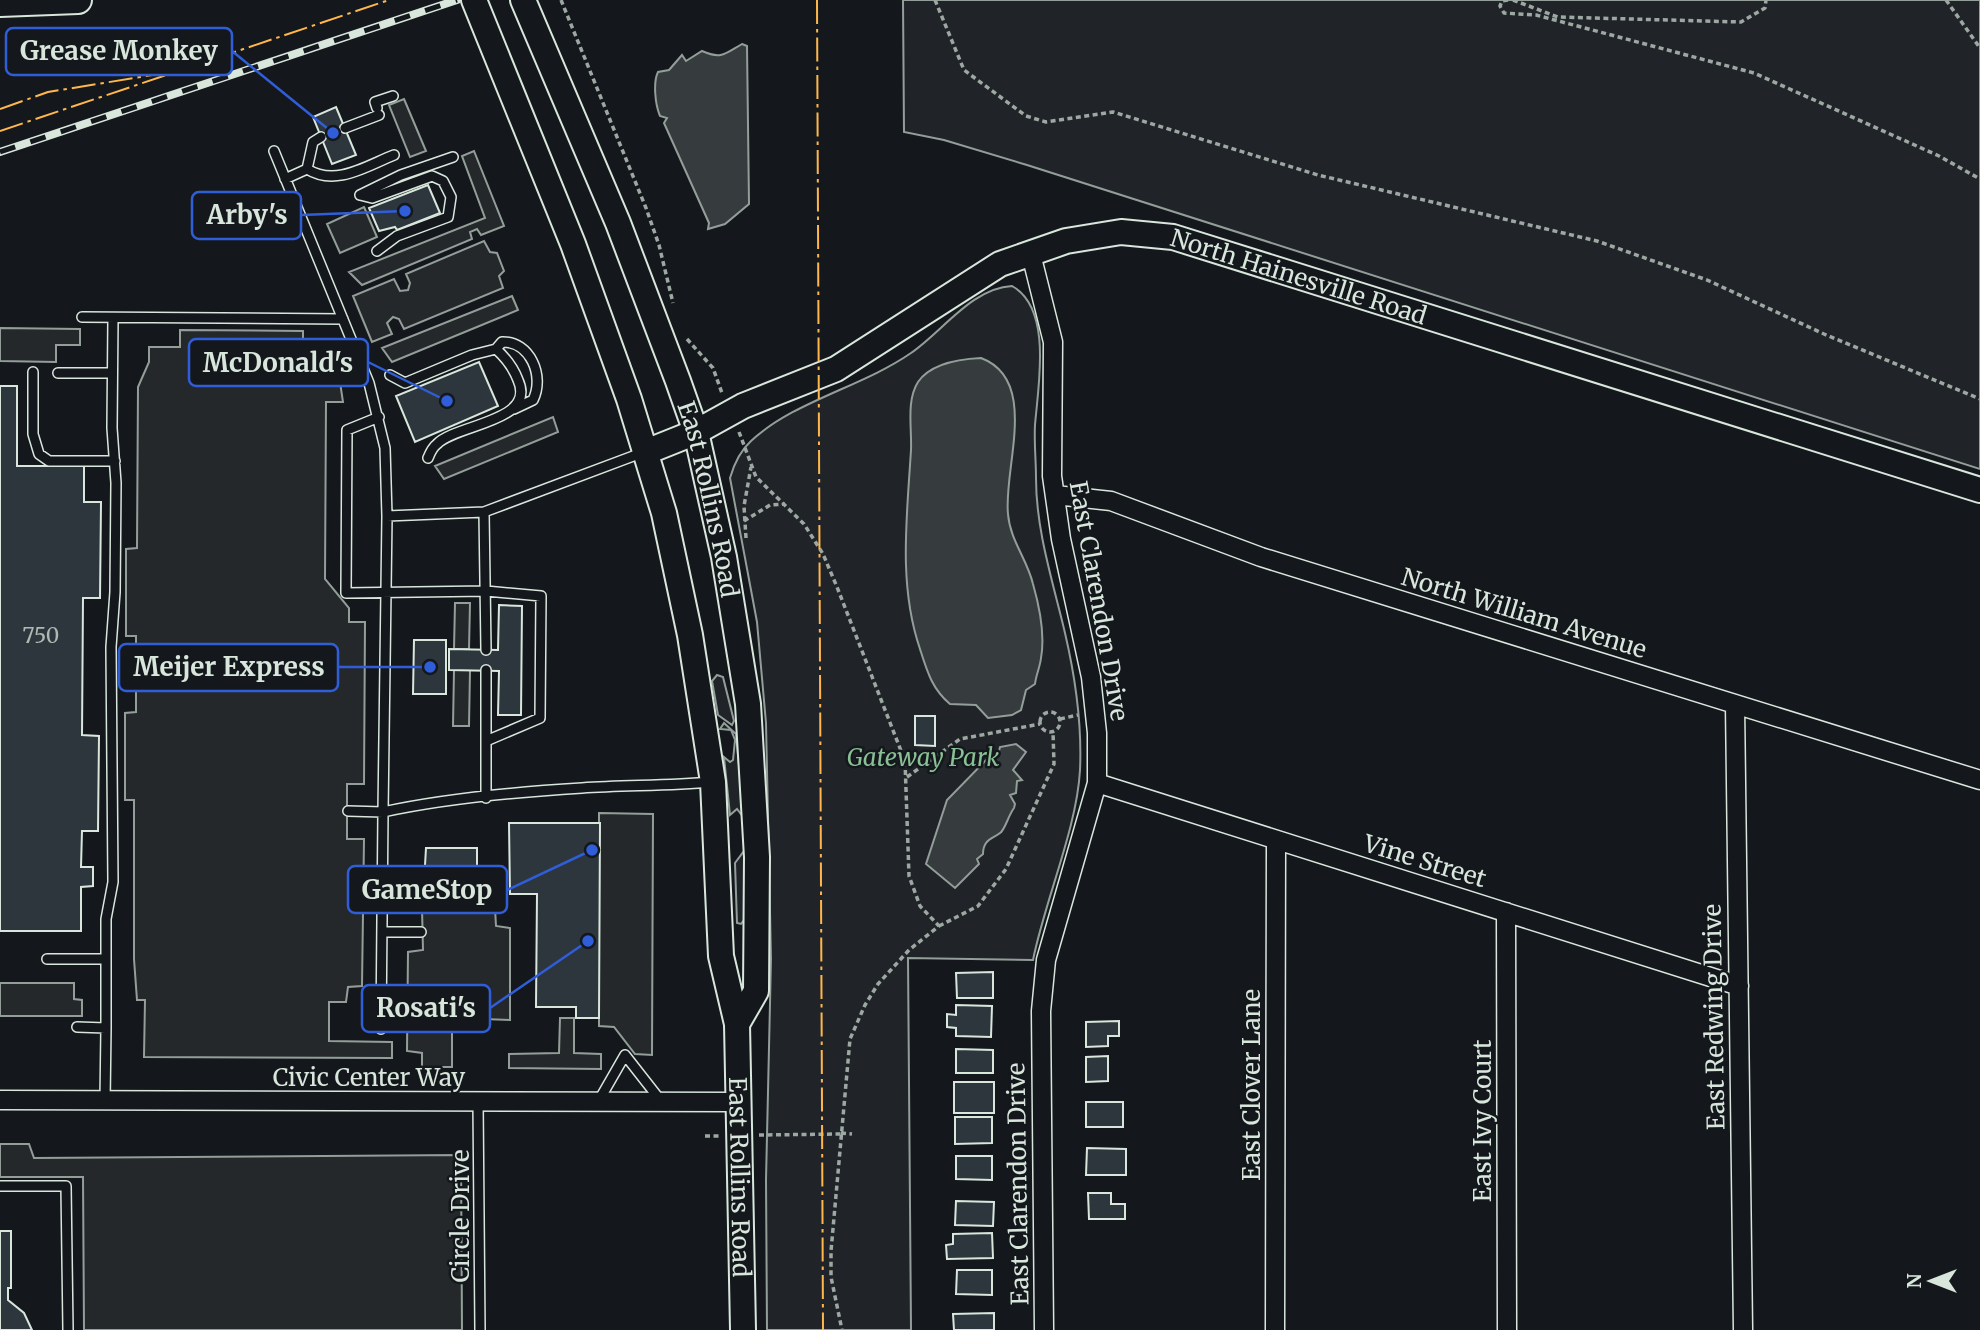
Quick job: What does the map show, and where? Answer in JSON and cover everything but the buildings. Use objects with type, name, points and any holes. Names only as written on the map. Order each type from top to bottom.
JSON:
[{"type":"main road","points":[[0,3],[78,0]]},
{"type":"main road","name":"East Rollins Road","points":[[474,0],[573,244],[646,452],[664,513],[690,635],[713,782],[721,956],[737,1024],[743,1330]]},
{"type":"main road","name":"East Rollins Road","points":[[523,0],[618,223],[696,432],[734,606],[751,737],[757,857],[756,991],[737,1024]]},
{"type":"main road","name":"North Hainesville Road","points":[[646,452],[696,432],[743,406],[836,369],[1000,264],[1066,242],[1121,232],[1165,234],[1980,491]]},
{"type":"street","name":"East Clarendon Drive","points":[[1031,254],[1053,342],[1055,495],[1061,539],[1091,677],[1097,733],[1097,783],[1045,973],[1041,1011],[1044,1330]]},
{"type":"street","name":"North William Avenue","points":[[1055,495],[1111,502],[1261,557],[1980,780]]},
{"type":"street","name":"East Redwing Drive","points":[[1735,704],[1743,1330]]},
{"type":"street","name":"Vine Street","points":[[1097,783],[1739,986]]},
{"type":"street","name":"East Clover Lane","points":[[1275,1330],[1276,840]]},
{"type":"street","name":"East Ivy Court","points":[[1506,912],[1507,1330]]},
{"type":"street","name":"Civic Center Way","points":[[0,1100],[737,1102]]},
{"type":"lane","points":[[345,128],[378,112],[375,102],[393,96]]},
{"type":"lane","points":[[307,169],[313,142],[321,137]]},
{"type":"lane","points":[[274,151],[363,364],[386,448],[381,1029]]},
{"type":"lane","points":[[307,169],[318,176],[335,178],[394,155]]},
{"type":"lane","points":[[377,251],[397,236],[448,217],[451,197],[443,181],[432,176],[372,198],[360,195],[401,175],[453,157]]},
{"type":"lane","points":[[285,178],[307,169]]},
{"type":"lane","points":[[82,317],[344,319]]},
{"type":"lane","points":[[105,1101],[106,919],[113,881],[113,318]]},
{"type":"lane","points":[[390,375],[405,383],[472,355],[496,349],[502,342],[520,345],[526,350],[538,383],[533,400],[438,442],[428,458]]},
{"type":"lane","points":[[496,349],[504,356],[520,383],[522,397],[514,409]]},
{"type":"lane","points":[[33,372],[33,434],[39,454],[49,461],[115,461]]},
{"type":"lane","points":[[58,373],[112,373]]},
{"type":"lane","points":[[379,417],[347,430],[346,593],[486,591],[541,596],[540,718],[486,741]]},
{"type":"lane","points":[[387,516],[484,512],[646,452]]},
{"type":"lane","points":[[484,512],[486,650]]},
{"type":"lane","points":[[486,670],[486,798]]},
{"type":"lane","points":[[348,811],[383,812],[414,805],[580,788],[659,788],[713,782]]},
{"type":"lane","points":[[382,932],[421,932]]},
{"type":"lane","points":[[47,959],[106,960]]},
{"type":"lane","points":[[77,1027],[106,1028]]},
{"type":"lane","points":[[598,1102],[625,1055],[662,1102]]},
{"type":"lane","name":"Circle Drive","points":[[478,1102],[480,1330]]},
{"type":"lane","points":[[0,1186],[66,1186],[68,1330]]},
{"type":"path","points":[[561,0],[646,208],[659,245],[675,308]]},
{"type":"path","points":[[935,0],[964,70],[1034,120],[1066,121],[1100,112],[1113,112],[1318,175],[1597,241],[1707,280],[1824,334],[1980,399]]},
{"type":"path","points":[[1766,0],[1765,8],[1759,14],[1741,22],[1558,17],[1510,0],[1500,6],[1504,13],[1536,15],[1754,73],[1939,156],[1980,179]]},
{"type":"path","points":[[1946,0],[1980,48]]},
{"type":"path","points":[[681,328],[693,347],[713,368],[718,382]]},
{"type":"path","points":[[744,445],[756,477],[804,524],[823,554],[898,742],[907,777],[909,876],[920,906],[939,926]]},
{"type":"path","points":[[746,538],[744,521],[751,467]]},
{"type":"path","points":[[744,521],[770,505],[785,504]]},
{"type":"path","points":[[1040,724],[1046,713],[1053,712],[1060,719]]},
{"type":"path","points":[[1060,719],[1078,715]]},
{"type":"path","points":[[1040,724],[1044,730],[1053,732],[1058,729],[1060,719]]},
{"type":"path","points":[[907,777],[960,739],[1040,724]]},
{"type":"path","points":[[842,1330],[831,1264],[846,1056],[855,1023],[894,966],[939,926],[978,906],[1006,869],[1054,764],[1053,732]]},
{"type":"path","points":[[767,1135],[852,1133]]},
{"type":"green space","points":[[903,0],[1980,0],[1980,469],[1027,165],[944,140],[904,132]]},
{"type":"green space","name":"Gateway Park","points":[[1012,286],[1025,297],[1038,330],[1040,370],[1035,431],[1037,498],[1042,537],[1069,649],[1077,701],[1080,770],[1073,816],[1033,960],[908,958],[911,1330],[767,1330],[766,1180],[771,959],[766,723],[757,622],[730,478],[744,449],[768,427],[787,415],[892,365],[923,344],[971,302],[984,294]]},
{"type":"green space","points":[[717,675],[723,677],[734,721],[732,725],[718,715],[712,681]]},
{"type":"green space","points":[[724,723],[736,734],[744,818],[737,809],[730,815],[724,757],[730,762],[733,760],[735,740],[731,730],[720,729]]},
{"type":"green space","points":[[744,851],[746,918],[741,924],[737,923],[735,863]]},
{"type":"shaded area","points":[[742,44],[747,46],[749,204],[725,224],[708,229],[709,223],[664,123],[667,118],[660,116],[656,81],[658,72],[669,70],[682,55],[686,61],[702,51],[719,55]]},
{"type":"shaded area","points":[[404,99],[426,151],[410,157],[389,105]]},
{"type":"shaded area","points":[[474,151],[504,226],[481,235],[477,229],[470,232],[472,239],[362,285],[349,272],[485,218],[462,156]]},
{"type":"shaded area","points":[[364,207],[377,237],[340,253],[327,224]]},
{"type":"shaded area","points":[[484,241],[490,252],[497,253],[504,271],[499,276],[503,288],[404,329],[399,319],[393,317],[387,323],[392,334],[372,342],[353,296],[394,279],[400,291],[408,290],[410,283],[406,274]]},
{"type":"shaded area","points":[[512,296],[518,310],[392,362],[382,348]]},
{"type":"shaded area","points":[[0,328],[80,329],[80,345],[56,345],[56,362],[0,361]]},
{"type":"shaded area","points":[[180,330],[303,331],[303,348],[335,349],[343,402],[326,402],[325,579],[349,608],[349,622],[365,622],[364,784],[347,784],[347,839],[364,839],[362,986],[348,987],[346,1002],[329,1002],[329,1041],[392,1042],[392,1058],[144,1057],[145,1000],[137,1000],[134,959],[134,800],[125,800],[125,713],[136,712],[136,636],[126,636],[126,549],[137,548],[138,387],[149,362],[149,347],[180,347]]},
{"type":"shaded area","points":[[981,358],[999,369],[1009,385],[1014,405],[1015,427],[1008,495],[1009,523],[1033,584],[1042,630],[1042,649],[1035,684],[1026,690],[1021,710],[1012,715],[988,718],[976,705],[950,704],[931,679],[913,625],[906,575],[911,406],[914,389],[930,370],[938,366]]},
{"type":"shaded area","points":[[553,417],[558,432],[444,479],[435,466]]},
{"type":"shaded area","points":[[455,603],[470,603],[469,649],[454,649]]},
{"type":"shaded area","points":[[454,670],[470,670],[469,726],[453,726]]},
{"type":"shaded area","points":[[1016,744],[1026,752],[1013,770],[1022,780],[1017,781],[1016,793],[1010,795],[1015,804],[1014,808],[1002,831],[985,845],[983,854],[977,859],[979,864],[955,888],[926,864],[947,800],[991,755],[998,755],[1000,747]]},
{"type":"shaded area","points":[[599,813],[653,814],[652,1055],[635,1054],[614,1027],[599,1026]]},
{"type":"shaded area","points":[[422,908],[495,908],[496,926],[510,928],[510,1020],[458,1018],[457,1026],[442,1026],[443,1032],[452,1032],[452,1067],[422,1067],[422,1053],[407,1051],[408,952],[423,950]]},
{"type":"shaded area","points":[[0,983],[74,983],[74,999],[82,1000],[82,1016],[0,1016]]},
{"type":"shaded area","points":[[560,1018],[574,1018],[574,1053],[601,1054],[601,1069],[509,1068],[509,1054],[559,1053]]},
{"type":"shaded area","points":[[0,1144],[29,1144],[34,1158],[461,1155],[462,1330],[84,1330],[83,1177],[0,1177]]},
{"type":"railway","points":[[0,152],[457,0]]},
{"type":"power","points":[[0,131],[389,0]]},
{"type":"power","points":[[817,0],[823,1330]]},
{"type":"power","points":[[0,109],[48,92],[165,73]]},
{"type":"place","name":"Grease Monkey","points":[[333,133]]},
{"type":"place","name":"Arby's","points":[[405,211]]},
{"type":"place","name":"McDonald's","points":[[447,401]]},
{"type":"place","name":"Meijer Express","points":[[430,667]]},
{"type":"place","name":"GameStop","points":[[592,850]]},
{"type":"place","name":"Rosati's","points":[[588,941]]}]
